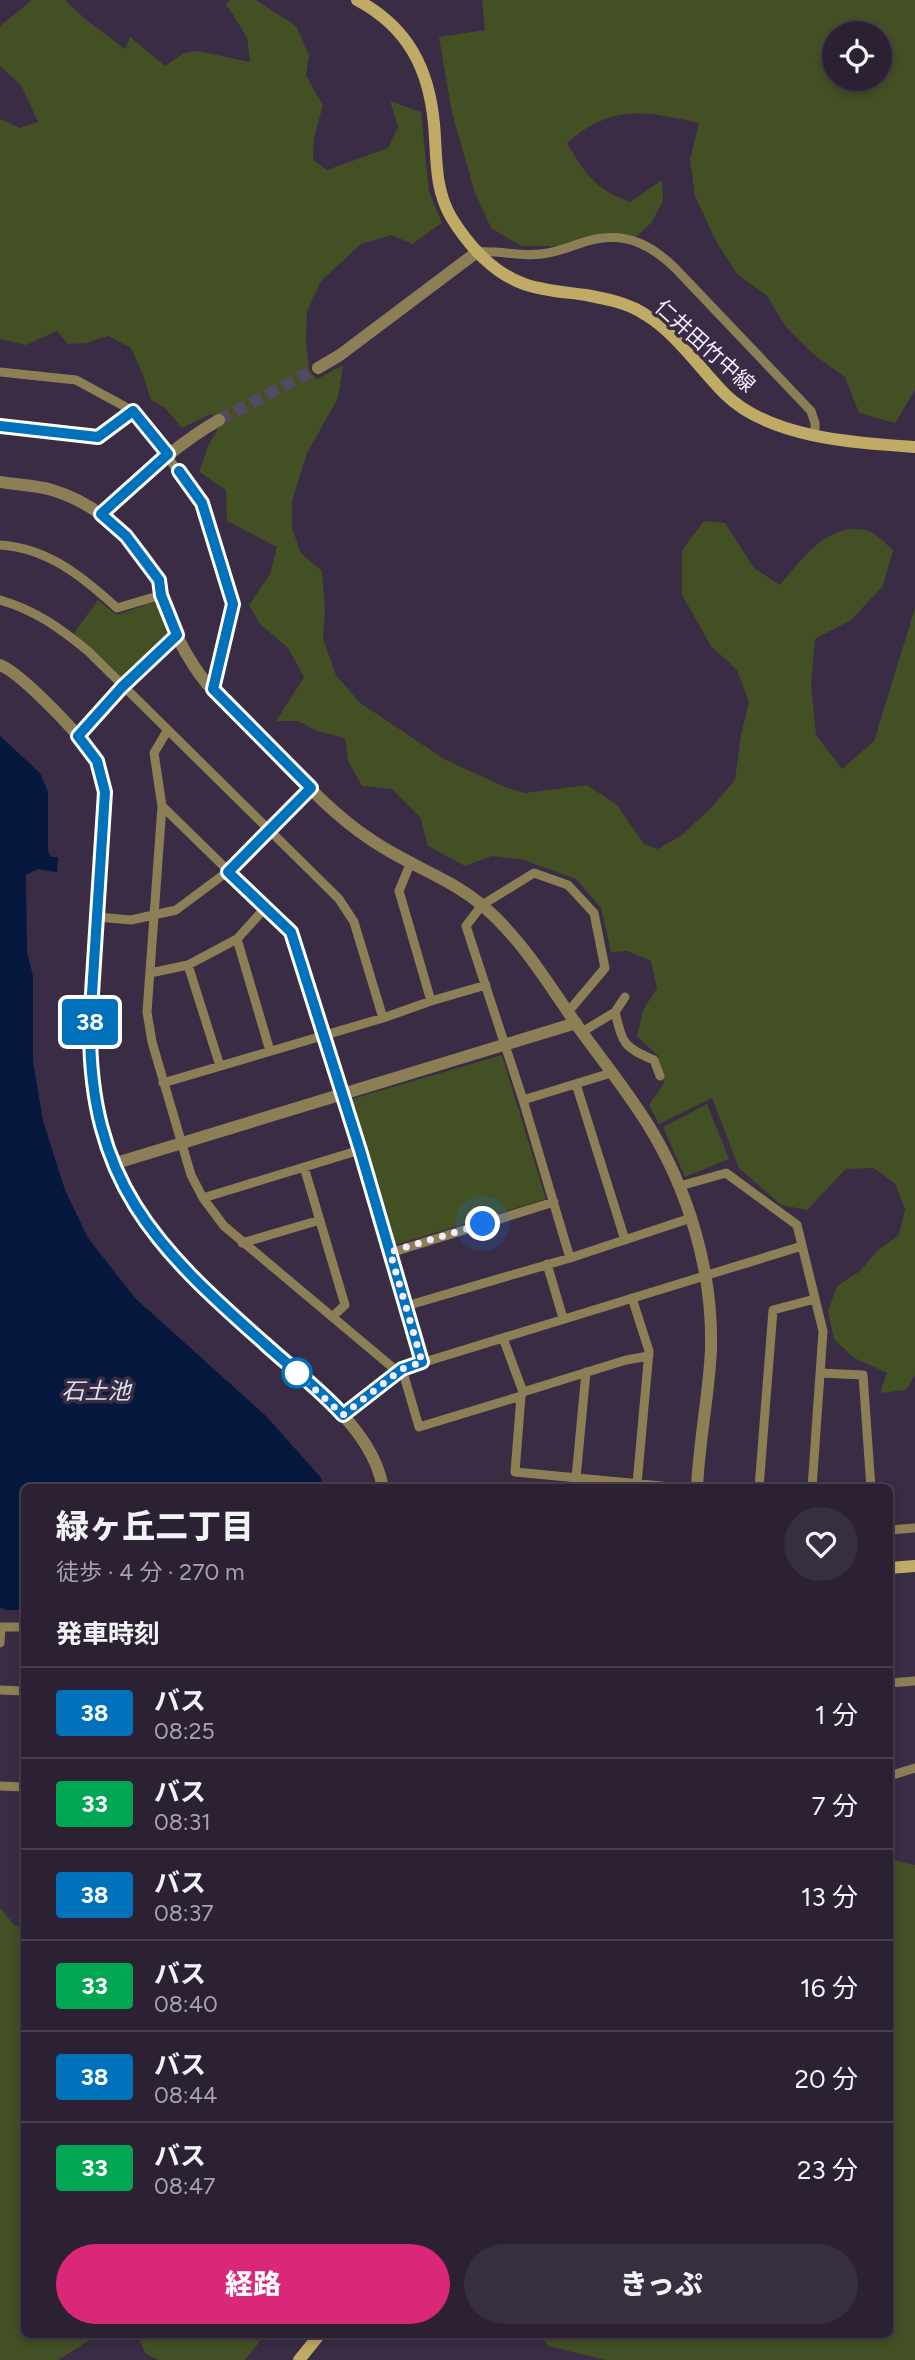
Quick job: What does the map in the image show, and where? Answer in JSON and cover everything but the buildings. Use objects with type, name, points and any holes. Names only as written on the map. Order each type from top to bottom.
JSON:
[{"type":"main road","name":"仁井田竹中線","points":[[357,0],[408,41],[422,66],[429,87],[435,164],[441,192],[451,216],[477,252],[505,275],[526,285],[613,300],[646,314],[668,332],[727,396],[761,419],[792,430],[875,444],[915,447]]},
{"type":"main road","points":[[893,1568],[915,1566]]},
{"type":"main road","points":[[299,2360],[317,2338]]},
{"type":"street","points":[[318,368],[340,355],[477,252],[548,253],[597,239],[616,238],[636,241],[650,247],[675,268],[811,411],[815,423],[814,434]]},
{"type":"street","points":[[0,372],[76,380],[133,411],[168,454],[202,503],[233,604],[213,689]]},
{"type":"street","points":[[0,426],[98,437],[133,411]]},
{"type":"street","points":[[101,514],[168,454],[219,420]]},
{"type":"street","points":[[0,482],[51,490],[75,499],[101,514],[126,536],[159,580],[161,595],[177,635],[189,658],[213,689],[333,810],[369,839],[452,883],[500,921],[646,1121],[680,1186],[691,1218],[710,1313],[711,1350],[697,1484]]},
{"type":"street","points":[[0,545],[10,545],[50,557],[84,578],[117,608],[161,595]]},
{"type":"street","points":[[0,600],[24,607],[58,626],[88,651],[347,909],[360,940],[383,1018]]},
{"type":"street","points":[[78,736],[122,687],[177,635]]},
{"type":"street","points":[[0,666],[27,684],[78,736],[97,761],[105,792],[90,1061],[99,1118],[113,1164],[134,1206],[160,1243],[186,1271],[343,1415],[369,1450],[377,1465],[382,1484]]},
{"type":"street","points":[[167,731],[154,753],[162,806],[147,1012],[163,1083],[191,1175],[203,1198],[224,1226],[400,1371],[419,1427],[586,1372],[649,1356]]},
{"type":"street","points":[[97,917],[131,920],[176,910],[228,872],[311,788]]},
{"type":"street","points":[[162,806],[291,932],[360,1150],[422,1362]]},
{"type":"street","points":[[411,862],[399,891],[431,1001]]},
{"type":"street","points":[[568,1012],[605,968],[594,914],[568,885],[534,873],[482,905],[466,926],[506,1045],[570,1258]]},
{"type":"street","points":[[150,973],[188,965],[237,939],[265,908]]},
{"type":"street","points":[[237,939],[270,1051]]},
{"type":"street","points":[[188,965],[220,1066]]},
{"type":"street","points":[[163,1083],[486,985]]},
{"type":"street","points":[[113,1164],[506,1045],[579,1028],[615,1012],[625,997]]},
{"type":"street","points":[[615,1012],[623,1040],[630,1050],[654,1060],[660,1076]]},
{"type":"street","points":[[523,1100],[611,1073]]},
{"type":"street","points":[[576,1084],[625,1240]]},
{"type":"street","points":[[203,1198],[360,1150]]},
{"type":"street","points":[[304,1167],[345,1305],[332,1317]]},
{"type":"street","points":[[680,1186],[726,1173],[797,1225],[823,1331],[812,1484]]},
{"type":"street","points":[[390,1252],[554,1202]]},
{"type":"street","points":[[405,1306],[570,1258],[691,1218]]},
{"type":"street","points":[[242,1243],[320,1220]]},
{"type":"street","points":[[343,1415],[400,1371],[422,1362],[802,1246]]},
{"type":"street","points":[[547,1264],[563,1318]]},
{"type":"street","points":[[503,1338],[522,1394],[515,1472],[637,1484],[649,1356],[632,1298]]},
{"type":"street","points":[[759,1484],[774,1310],[815,1300]]},
{"type":"street","points":[[576,1478],[586,1372]]},
{"type":"street","points":[[820,1373],[863,1376],[871,1484]]},
{"type":"street","points":[[893,1531],[915,1528]]},
{"type":"street","points":[[0,1643],[1,1627],[21,1628]]},
{"type":"street","points":[[893,1683],[915,1681]]},
{"type":"street","points":[[0,1690],[21,1691]]},
{"type":"street","points":[[893,1775],[915,1768]]},
{"type":"street","points":[[0,1786],[21,1787]]},
{"type":"green space","points":[[32,0],[65,0],[125,49],[130,37],[165,66],[184,53],[198,51],[250,62],[247,37],[226,4],[230,0],[256,0],[296,26],[309,55],[306,76],[323,105],[314,138],[313,160],[327,170],[388,148],[398,127],[390,101],[421,112],[429,191],[442,223],[412,244],[392,235],[361,244],[321,281],[307,311],[309,370],[317,379],[343,365],[338,398],[307,453],[292,501],[292,528],[301,553],[322,571],[325,610],[323,639],[336,675],[359,702],[444,759],[507,788],[525,793],[587,785],[617,805],[644,844],[658,849],[682,835],[712,807],[735,780],[749,702],[737,670],[711,646],[682,595],[682,550],[704,521],[725,523],[754,568],[780,585],[817,545],[839,532],[852,529],[869,531],[893,550],[883,586],[851,620],[815,639],[811,684],[816,735],[842,769],[874,741],[915,608],[915,1375],[906,1390],[880,1393],[887,1373],[854,1358],[834,1339],[828,1311],[837,1286],[860,1271],[877,1251],[899,1235],[905,1209],[895,1184],[874,1168],[846,1169],[807,1210],[781,1205],[739,1168],[712,1098],[659,1124],[649,1105],[664,1083],[658,1056],[637,1036],[643,1010],[657,988],[651,961],[627,951],[611,952],[601,908],[576,879],[524,860],[492,856],[465,866],[428,846],[420,817],[392,789],[362,786],[348,761],[345,738],[317,731],[298,721],[276,721],[304,677],[288,648],[260,624],[249,605],[270,574],[277,547],[227,521],[226,490],[199,472],[209,444],[221,423],[211,414],[182,428],[165,408],[151,400],[131,348],[108,336],[86,343],[68,344],[57,331],[26,345],[0,339],[0,119],[20,128],[38,122],[21,85],[0,66],[0,26]]},
{"type":"green space","points":[[482,0],[915,0],[915,390],[895,423],[859,413],[845,377],[813,354],[786,327],[767,296],[737,274],[716,241],[695,196],[690,159],[699,123],[645,114],[614,116],[583,130],[567,143],[599,186],[630,202],[662,180],[663,201],[651,223],[633,240],[521,246],[491,228],[475,193],[452,113],[439,37],[485,30]]},
{"type":"green space","points":[[98,600],[117,615],[156,601],[168,637],[123,682],[74,633]]},
{"type":"green space","points":[[502,1055],[546,1199],[395,1245],[352,1099]]},
{"type":"green space","points":[[707,1104],[729,1159],[685,1177],[663,1127]]},
{"type":"green space","points":[[893,1860],[915,1865],[915,2360],[606,2360],[548,2346],[543,2338],[893,2338]]},
{"type":"green space","points":[[0,1908],[14,1925],[21,1928],[21,2338],[93,2338],[58,2360],[0,2360]]},
{"type":"green space","points":[[138,2338],[263,2338],[245,2360],[159,2360],[146,2354]]},
{"type":"water","name":"石土池","points":[[0,736],[40,773],[48,792],[48,851],[51,857],[58,857],[57,872],[38,869],[26,875],[27,952],[33,976],[33,1061],[43,1121],[65,1190],[88,1238],[135,1298],[267,1417],[321,1478],[322,1484],[21,1484],[21,1610],[5,1610],[0,1607]]},
{"type":"tunnel","points":[[219,420],[318,368]]},
{"type":"bus line","name":"38","points":[[0,426],[98,437],[133,411],[168,454],[101,514],[126,536],[159,580],[161,595],[177,635],[122,687],[78,736],[97,761],[105,792],[90,1025],[94,1095],[108,1150],[121,1184],[160,1243],[200,1287],[343,1415],[402,1369],[422,1362],[360,1150],[291,932],[228,872],[311,788],[213,689],[233,604],[202,503],[179,471]]},
{"type":"route","points":[[297,1373],[343,1415],[402,1369],[422,1362],[390,1252],[483,1224]]}]
